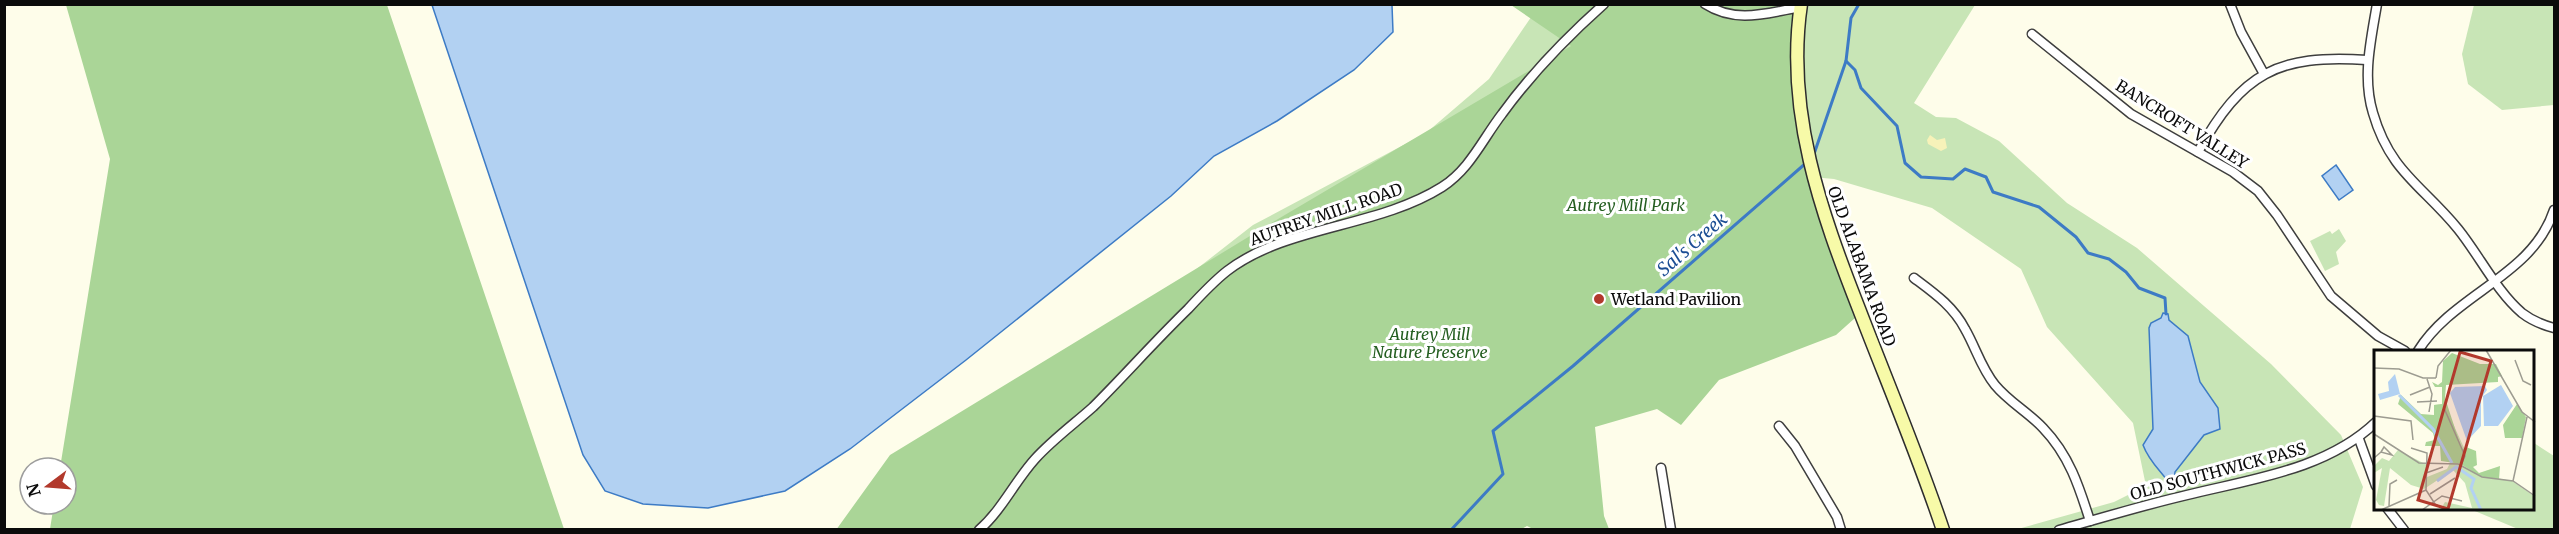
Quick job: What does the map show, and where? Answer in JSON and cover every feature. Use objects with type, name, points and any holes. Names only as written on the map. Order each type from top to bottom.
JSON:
[{"type":"main road","name":"OLD ALABAMA ROAD","points":[[1801,6],[1797,47],[1799,96],[1804,141],[1814,185],[1834,245],[1943,530]]},
{"type":"street","name":"AUTREY MILL ROAD","points":[[979,530],[991,519],[1037,456],[1092,407],[1149,347],[1227,271],[1270,247],[1379,213],[1428,195],[1443,186],[1458,174],[1474,156],[1501,115],[1524,86],[1579,26],[1604,4]]},
{"type":"street","points":[[1705,4],[1722,13],[1748,17],[1801,6]]},
{"type":"street","points":[[2230,4],[2241,32],[2264,74]]},
{"type":"street","points":[[2377,4],[2367,60],[2372,111],[2379,133],[2391,156],[2405,176],[2458,229],[2521,313],[2554,328]]},
{"type":"street","name":"BANCROFT VALLEY","points":[[2032,34],[2131,114],[2233,172],[2258,191],[2277,215],[2331,296],[2378,336],[2402,350]]},
{"type":"street","points":[[2198,152],[2228,104],[2264,74],[2314,59],[2367,60]]},
{"type":"street","points":[[2419,350],[2426,338],[2443,320],[2533,250],[2550,224],[2554,210]]},
{"type":"street","points":[[1914,278],[1956,314],[1982,366],[1995,385],[2042,427],[2060,447],[2077,477],[2090,521]]},
{"type":"street","name":"OLD SOUTHWICK PASS","points":[[2058,530],[2296,467],[2339,451],[2359,439],[2374,424]]},
{"type":"street","points":[[1779,426],[1795,446],[1837,517],[1841,530]]},
{"type":"street","points":[[2359,439],[2374,480]]},
{"type":"street","points":[[1661,468],[1671,530]]},
{"type":"street","points":[[2389,510],[2404,530]]},
{"type":"green space","name":"Autrey Mill Nature Preserve","points":[[1540,4],[1975,5],[1914,103],[1936,117],[1956,118],[1999,141],[2067,203],[2137,248],[2271,364],[2341,435],[2363,487],[2350,529],[2018,529],[2114,502],[2146,486],[2133,423],[2047,327],[2021,269],[1932,208],[1834,179],[1812,177],[1817,202],[1855,318],[1511,447],[913,530],[1153,303],[1253,225],[1426,133],[1489,79]]},
{"type":"green space","points":[[66,5],[387,5],[564,529],[50,529],[52,516],[78,516],[78,456],[62,456],[110,159]]},
{"type":"green space","name":"Autrey Mill Nature Preserve","points":[[1511,5],[1787,5],[1797,23],[1808,176],[1855,318],[1836,335],[1719,380],[1681,425],[1657,409],[1595,427],[1604,516],[1609,529],[1535,530],[1527,526],[1520,530],[836,530],[890,455],[1268,225],[1571,46]]},
{"type":"green space","points":[[2474,5],[2554,5],[2554,105],[2502,110],[2468,84],[2462,54]]},
{"type":"green space","points":[[2339,229],[2346,241],[2336,252],[2339,264],[2325,271],[2310,241],[2330,231],[2332,234]]},
{"type":"green space","points":[[2535,444],[2554,456],[2554,529],[2518,529],[2472,510],[2535,510]]},
{"type":"sand","points":[[1930,135],[1937,140],[1945,138],[1947,148],[1941,151],[1928,144],[1927,140]]},
{"type":"water","points":[[432,5],[1392,5],[1393,32],[1354,70],[1277,121],[1214,156],[1171,196],[966,360],[850,449],[785,491],[708,508],[643,504],[605,491],[583,455]]},
{"type":"water","points":[[2336,165],[2353,190],[2339,200],[2322,176]]},
{"type":"water","points":[[2163,313],[2168,314],[2169,320],[2188,336],[2200,382],[2218,408],[2220,429],[2204,435],[2175,472],[2173,489],[2149,458],[2143,445],[2153,429],[2149,328],[2151,323],[2161,318]]},
{"type":"waterway","name":"Sal's Creek","points":[[1813,157],[1846,61],[1851,18],[1859,4]]},
{"type":"waterway","points":[[1846,61],[1855,70],[1861,88],[1897,126],[1905,163],[1921,177],[1953,179],[1965,169],[1986,177],[1993,192],[2039,207],[2076,237],[2088,253],[2109,259],[2126,272],[2139,288],[2165,298],[2166,314]]},
{"type":"waterway","name":"Sal's Creek","points":[[1451,530],[1503,474],[1493,431],[1573,366],[1806,163]]},
{"type":"place","name":"Wetland Pavilion","points":[[1599,299]]},
{"type":"park label","name":"Autrey Mill Park","points":[[1626,205]]}]
